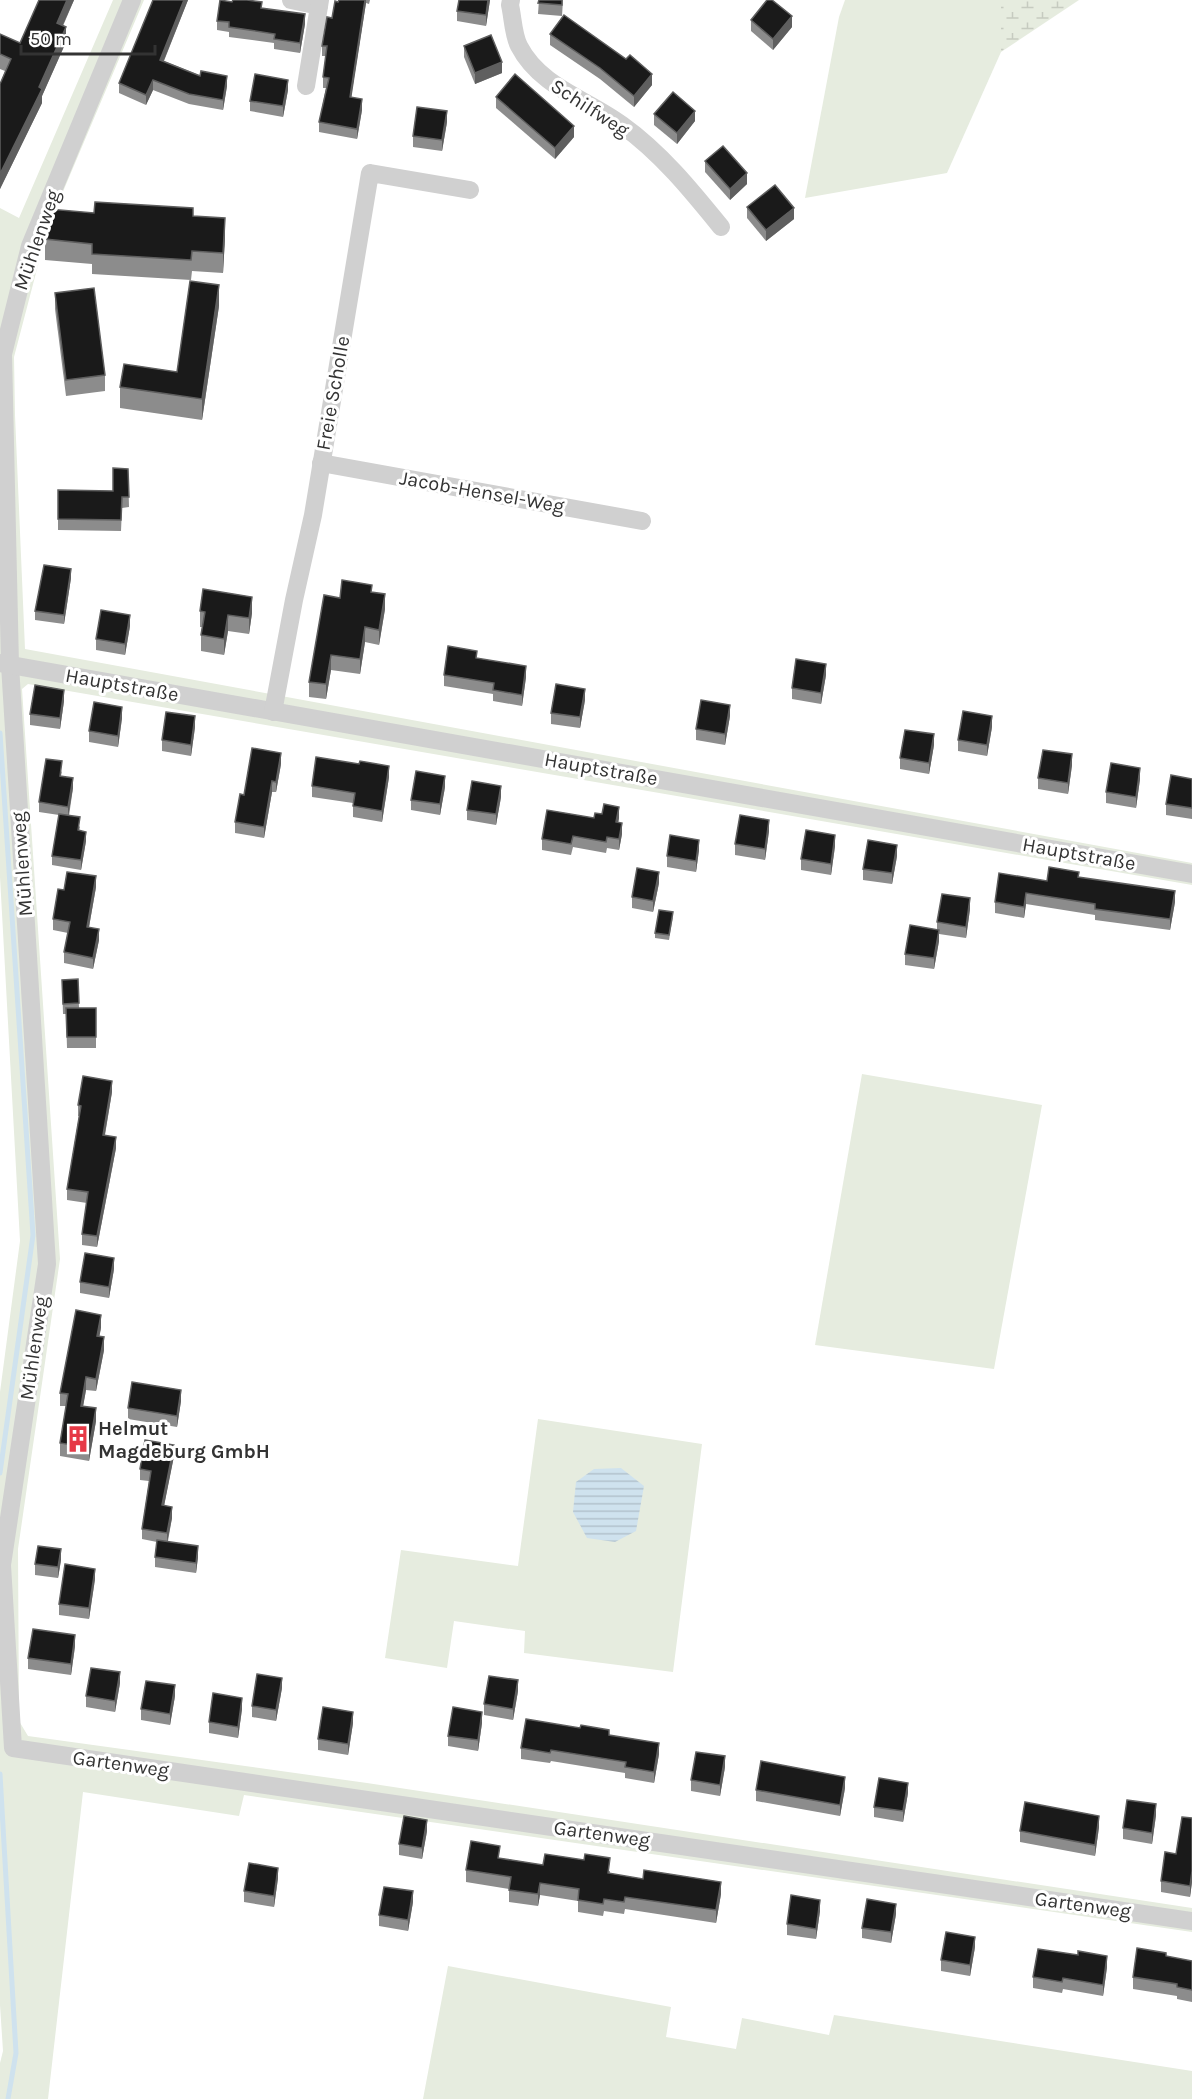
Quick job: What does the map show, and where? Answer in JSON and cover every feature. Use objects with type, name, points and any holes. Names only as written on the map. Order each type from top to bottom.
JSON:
[{"type":"street","name":"Mühlenweg","points":[[13,1748],[2,1565],[47,1264],[5,664],[3,354],[30,246],[132,0]]},
{"type":"street","points":[[291,0],[319,3],[306,86]]},
{"type":"street","name":"Schilfweg","points":[[511,0],[518,44],[543,78],[622,125],[678,174],[721,227]]},
{"type":"street","name":"Freie Scholle","points":[[273,712],[313,515],[370,173],[470,190]]},
{"type":"street","name":"Jacob-Hensel-Weg","points":[[321,463],[642,521]]},
{"type":"street","name":"Hauptstraße","points":[[5,664],[1192,874]]},
{"type":"street","name":"Gartenweg","points":[[13,1748],[1192,1921]]},
{"type":"green space","points":[[113,0],[144,0],[48,227],[14,357],[25,649],[1192,863],[1192,885],[28,684],[22,689],[60,1259],[18,1549],[19,1721],[28,1736],[367,1783],[1192,1908],[1192,1932],[244,1795],[239,1816],[83,1792],[48,2099],[0,2099],[0,2063],[3,2051],[0,2005],[0,1392],[20,1241],[0,877],[0,208],[19,218]]},
{"type":"green space","points":[[845,0],[1001,0],[1001,52],[947,173],[805,198],[839,17]]},
{"type":"green space","points":[[1001,0],[1079,0],[1001,52]]},
{"type":"green space","points":[[862,1074],[1042,1105],[994,1369],[815,1345]]},
{"type":"green space","points":[[538,1419],[702,1444],[673,1672],[524,1653],[525,1631],[454,1621],[447,1668],[385,1658],[401,1550],[518,1566]]},
{"type":"green space","points":[[448,1966],[671,2007],[666,2037],[736,2049],[742,2018],[829,2035],[834,2015],[1192,2071],[1192,2099],[423,2099]]},
{"type":"water","points":[[621,1468],[644,1486],[636,1531],[615,1542],[587,1538],[573,1512],[576,1482],[594,1469]]},
{"type":"building","points":[[39,0],[67,0],[57,23],[66,27],[39,87],[42,89],[0,174],[0,84],[11,59],[0,54],[0,34],[20,43]]},
{"type":"building","points":[[153,0],[184,0],[160,60],[200,76],[201,71],[227,76],[223,100],[189,94],[153,80],[146,95],[119,83]]},
{"type":"building","points":[[220,0],[262,2],[261,8],[305,14],[300,43],[274,39],[275,34],[229,27],[229,22],[217,21]]},
{"type":"building","points":[[365,0],[350,97],[362,99],[357,129],[319,122],[329,78],[323,77],[327,46],[322,46],[327,17],[332,18],[335,1]]},
{"type":"building","points":[[459,0],[488,0],[486,15],[457,11]]},
{"type":"building","points":[[539,0],[562,0],[562,5],[538,3]]},
{"type":"building","points":[[767,0],[772,0],[792,16],[773,39],[751,20]]},
{"type":"building","points":[[564,15],[626,59],[630,55],[652,74],[634,96],[600,68],[550,34]]},
{"type":"building","points":[[491,35],[502,62],[475,73],[464,46]]},
{"type":"building","points":[[255,74],[288,80],[283,106],[250,101]]},
{"type":"building","points":[[515,74],[574,126],[555,148],[496,97]]},
{"type":"building","points":[[673,92],[695,111],[677,133],[654,114]]},
{"type":"building","points":[[417,107],[447,111],[442,140],[413,136]]},
{"type":"building","points":[[723,146],[747,173],[730,189],[705,161]]},
{"type":"building","points":[[775,185],[794,208],[766,230],[747,207]]},
{"type":"building","points":[[95,202],[193,208],[193,216],[225,218],[223,253],[192,251],[191,260],[92,254],[92,244],[45,239],[49,209],[94,213]]},
{"type":"building","points":[[190,281],[219,285],[202,399],[120,387],[124,364],[177,372]]},
{"type":"building","points":[[94,288],[105,375],[66,380],[55,293]]},
{"type":"building","points":[[113,468],[128,469],[129,497],[122,497],[121,520],[58,519],[58,490],[113,491]]},
{"type":"building","points":[[44,565],[71,569],[64,615],[35,611]]},
{"type":"building","points":[[342,580],[372,585],[371,592],[385,594],[379,630],[365,627],[360,659],[331,655],[326,684],[309,682],[324,595],[340,598]]},
{"type":"building","points":[[203,589],[252,597],[249,618],[228,615],[224,639],[201,635],[205,612],[200,611]]},
{"type":"building","points":[[101,610],[130,615],[125,644],[96,639]]},
{"type":"building","points":[[448,646],[477,651],[476,658],[526,666],[522,695],[493,690],[494,683],[444,675]]},
{"type":"building","points":[[796,659],[826,664],[821,693],[792,688]]},
{"type":"building","points":[[556,684],[585,689],[580,717],[551,713]]},
{"type":"building","points":[[35,685],[64,690],[60,718],[30,714]]},
{"type":"building","points":[[701,700],[730,705],[725,734],[696,729]]},
{"type":"building","points":[[94,702],[122,707],[118,736],[89,731]]},
{"type":"building","points":[[963,711],[992,716],[987,745],[958,740]]},
{"type":"building","points":[[166,712],[195,716],[191,745],[162,740]]},
{"type":"building","points":[[905,730],[934,734],[929,763],[900,758]]},
{"type":"building","points":[[252,748],[281,753],[276,782],[272,781],[264,827],[235,822],[240,794],[244,795]]},
{"type":"building","points":[[1043,750],[1072,754],[1068,783],[1038,778]]},
{"type":"building","points":[[316,757],[389,766],[382,811],[353,806],[355,793],[312,786]]},
{"type":"building","points":[[46,759],[62,761],[60,776],[73,778],[68,807],[39,802]]},
{"type":"building","points":[[1111,763],[1140,768],[1136,797],[1106,792]]},
{"type":"building","points":[[416,771],[445,776],[440,804],[411,800]]},
{"type":"building","points":[[1171,775],[1192,779],[1192,808],[1166,804]]},
{"type":"building","points":[[472,781],[501,786],[496,814],[467,810]]},
{"type":"building","points":[[604,804],[619,807],[616,822],[622,823],[619,839],[607,837],[606,842],[573,836],[571,844],[542,839],[547,810],[594,818],[595,813],[602,814]]},
{"type":"building","points":[[59,814],[80,817],[78,830],[86,832],[81,860],[52,856]]},
{"type":"building","points":[[740,815],[769,820],[765,849],[735,844]]},
{"type":"building","points":[[806,830],[835,835],[831,864],[801,859]]},
{"type":"building","points":[[670,835],[699,840],[696,861],[667,856]]},
{"type":"building","points":[[868,840],[897,845],[892,873],[863,869]]},
{"type":"building","points":[[1049,867],[1079,872],[1078,877],[1175,891],[1170,919],[1095,909],[1095,904],[1026,893],[1024,907],[995,902],[999,873],[1047,881]]},
{"type":"building","points":[[637,868],[659,872],[653,901],[632,897]]},
{"type":"building","points":[[67,872],[96,876],[87,927],[99,929],[93,958],[64,952],[70,922],[53,919],[58,889],[64,890]]},
{"type":"building","points":[[942,894],[970,898],[966,927],[937,922]]},
{"type":"building","points":[[659,910],[673,912],[669,935],[655,933]]},
{"type":"building","points":[[910,925],[939,930],[934,958],[905,954]]},
{"type":"building","points":[[78,979],[79,1003],[63,1004],[62,980]]},
{"type":"building","points":[[66,1008],[96,1008],[96,1037],[67,1037]]},
{"type":"building","points":[[83,1076],[112,1081],[103,1135],[116,1137],[97,1236],[82,1234],[88,1192],[67,1189],[81,1106],[78,1105]]},
{"type":"building","points":[[85,1253],[114,1258],[109,1287],[80,1282]]},
{"type":"building","points":[[76,1310],[101,1315],[97,1336],[104,1337],[96,1379],[86,1377],[81,1406],[96,1408],[89,1448],[60,1443],[68,1394],[60,1393]]},
{"type":"building","points":[[132,1382],[181,1390],[177,1416],[128,1408]]},
{"type":"building","points":[[145,1440],[174,1445],[162,1505],[172,1507],[167,1533],[142,1529],[151,1471],[140,1469]]},
{"type":"building","points":[[157,1540],[198,1546],[196,1563],[155,1557]]},
{"type":"building","points":[[38,1546],[61,1549],[58,1567],[35,1564]]},
{"type":"building","points":[[65,1564],[95,1569],[89,1608],[59,1604]]},
{"type":"building","points":[[33,1629],[75,1635],[71,1664],[28,1658]]},
{"type":"building","points":[[91,1668],[120,1672],[115,1701],[86,1696]]},
{"type":"building","points":[[257,1674],[282,1678],[276,1710],[252,1706]]},
{"type":"building","points":[[489,1676],[518,1680],[513,1709],[484,1704]]},
{"type":"building","points":[[146,1681],[175,1685],[170,1714],[141,1709]]},
{"type":"building","points":[[213,1693],[242,1698],[238,1727],[209,1722]]},
{"type":"building","points":[[323,1707],[353,1712],[348,1744],[318,1739]]},
{"type":"building","points":[[453,1707],[482,1712],[478,1740],[448,1736]]},
{"type":"building","points":[[526,1719],[580,1728],[581,1725],[609,1730],[609,1735],[659,1743],[654,1772],[625,1767],[626,1762],[551,1750],[550,1753],[521,1748]]},
{"type":"building","points":[[696,1752],[725,1756],[720,1785],[691,1780]]},
{"type":"building","points":[[761,1761],[845,1777],[840,1805],[756,1790]]},
{"type":"building","points":[[879,1778],[908,1783],[903,1811],[874,1807]]},
{"type":"building","points":[[1127,1800],[1156,1804],[1152,1833],[1123,1828]]},
{"type":"building","points":[[1025,1802],[1099,1816],[1095,1845],[1020,1831]]},
{"type":"building","points":[[404,1816],[427,1820],[422,1848],[399,1844]]},
{"type":"building","points":[[1182,1817],[1192,1818],[1190,1886],[1161,1881],[1165,1852],[1176,1854]]},
{"type":"building","points":[[471,1841],[500,1846],[498,1858],[543,1865],[545,1854],[584,1860],[585,1854],[610,1858],[608,1873],[643,1879],[644,1870],[721,1882],[716,1910],[625,1897],[624,1902],[604,1899],[603,1904],[578,1900],[579,1889],[540,1883],[538,1894],[509,1890],[511,1877],[466,1870]]},
{"type":"building","points":[[249,1863],[278,1868],[274,1896],[244,1891]]},
{"type":"building","points":[[384,1887],[413,1891],[408,1920],[379,1915]]},
{"type":"building","points":[[791,1895],[820,1900],[816,1929],[787,1924]]},
{"type":"building","points":[[867,1899],[896,1904],[891,1932],[862,1928]]},
{"type":"building","points":[[946,1932],[975,1937],[970,1965],[941,1960]]},
{"type":"building","points":[[1137,1948],[1166,1953],[1166,1956],[1192,1961],[1192,1990],[1177,1987],[1177,1984],[1133,1977]]},
{"type":"building","points":[[1038,1949],[1078,1955],[1078,1951],[1107,1956],[1103,1985],[1063,1978],[1062,1982],[1033,1977]]},
{"type":"waterway","points":[[0,733],[33,1235],[0,1473]]},
{"type":"waterway","points":[[0,1774],[16,2053],[8,2099]]},
{"type":"place","name":"Helmut Magdeburg GmbH","points":[[78,1439]]}]
